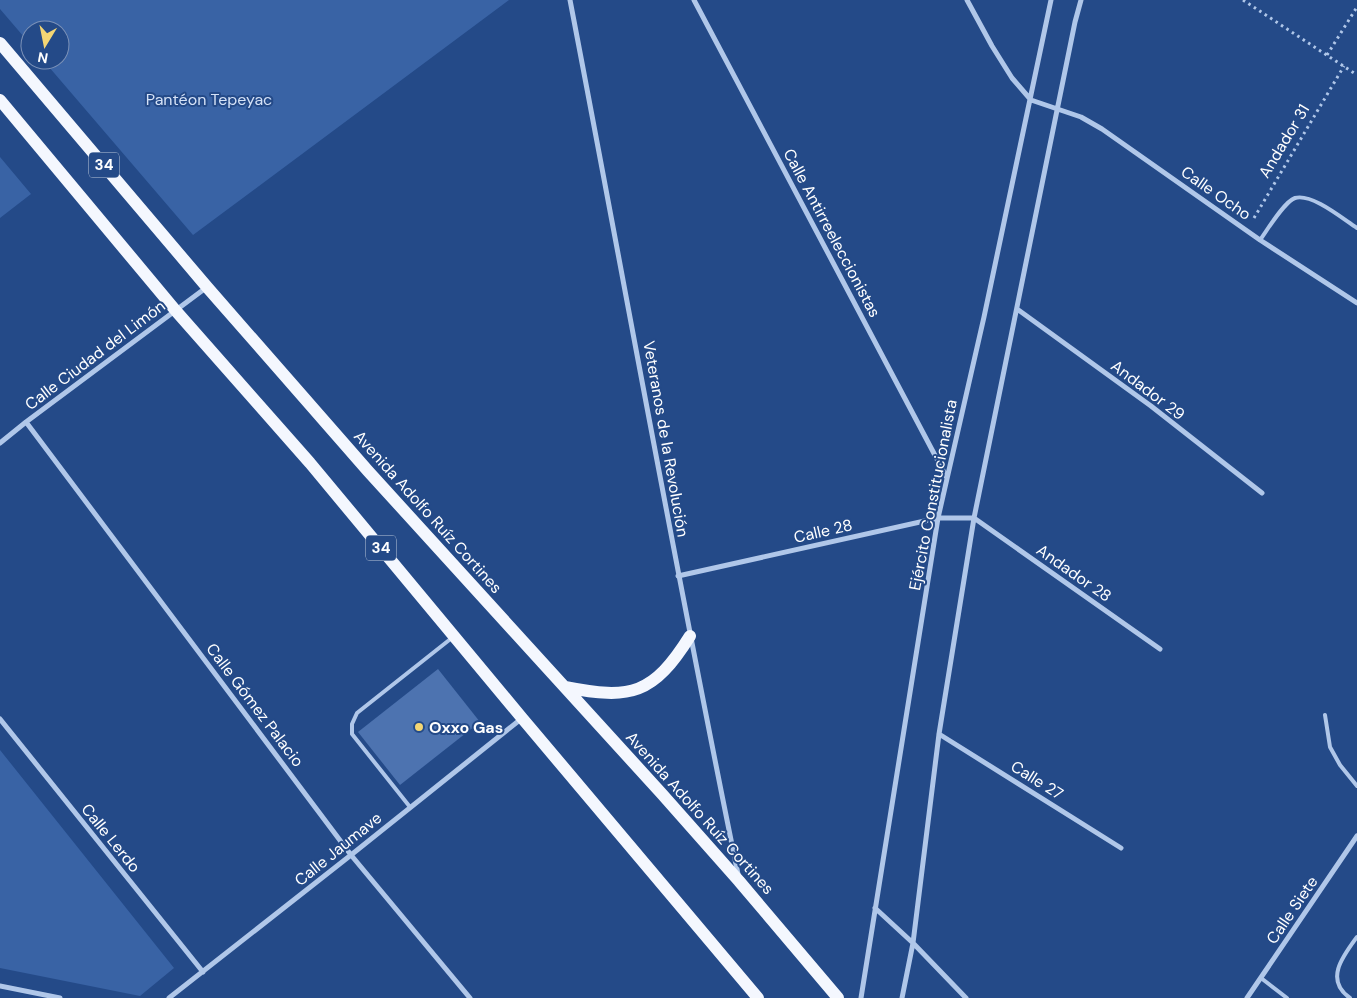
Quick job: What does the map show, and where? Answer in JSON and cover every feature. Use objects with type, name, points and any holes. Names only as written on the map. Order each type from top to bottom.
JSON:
[{"type":"main road","name":"Avenida Adolfo Ruíz Cortines","points":[[0,44],[206,287],[368,471],[739,881],[838,998]]},
{"type":"main road","name":"34","points":[[0,100],[176,311],[310,463],[758,998]]},
{"type":"main road","points":[[565,687],[597,693],[616,694],[632,692],[648,684],[663,673],[676,658],[690,636]]},
{"type":"street","name":"Veteranos de la Revolución","points":[[570,0],[678,576],[739,881]]},
{"type":"street","name":"Calle Antirreeleccionistas","points":[[694,0],[947,479]]},
{"type":"street","points":[[967,0],[1007,70],[1031,100]]},
{"type":"street","name":"Ejército Constitucionalista","points":[[860,998],[938,518],[1031,100],[1051,0]]},
{"type":"street","points":[[902,998],[913,943],[939,734],[974,518],[1081,0]]},
{"type":"street","name":"Calle Ocho","points":[[1031,100],[1081,117],[1102,129],[1260,240],[1357,303]]},
{"type":"street","name":"Calle Ciudad del Limón","points":[[0,443],[206,287]]},
{"type":"street","name":"Andador 29","points":[[1017,309],[1151,406],[1262,493]]},
{"type":"street","name":"Calle Gómez Palacio","points":[[26,422],[351,855],[470,998]]},
{"type":"street","name":"Calle 28","points":[[678,576],[938,518],[974,518]]},
{"type":"street","name":"Andador 28","points":[[974,518],[1160,649]]},
{"type":"street","name":"Calle Jaumave","points":[[169,998],[522,718]]},
{"type":"street","name":"Calle Lerdo","points":[[0,719],[202,972]]},
{"type":"street","name":"Calle 27","points":[[939,734],[1121,848]]},
{"type":"street","name":"Calle Siete","points":[[1248,998],[1357,836]]},
{"type":"street","points":[[875,908],[913,943],[966,998]]},
{"type":"street","points":[[0,986],[60,998]]},
{"type":"lane","points":[[1260,240],[1284,207],[1295,198],[1306,198],[1319,203],[1357,228]]},
{"type":"lane","points":[[410,807],[356,741],[352,734],[352,724],[357,713],[454,636]]},
{"type":"lane","points":[[1325,715],[1330,747],[1340,765],[1357,786]]},
{"type":"lane","points":[[1350,998],[1344,994],[1337,981],[1339,965],[1357,937]]},
{"type":"lane","points":[[1261,978],[1287,998]]},
{"type":"path","points":[[1243,0],[1357,74]]},
{"type":"path","points":[[1327,55],[1357,7]]},
{"type":"path","name":"Andador 31","points":[[1247,230],[1344,66]]},
{"type":"green space","name":"Pantéon Tepeyac","points":[[0,0],[509,0],[193,235],[52,70],[70,70],[70,20],[20,20],[20,32],[0,9]]},
{"type":"green space","points":[[0,157],[31,194],[0,218]]},
{"type":"green space","points":[[0,750],[174,968],[140,996],[0,968]]},
{"type":"building","name":"Oxxo Gas","points":[[438,669],[480,722],[400,785],[358,732]]},
{"type":"place","name":"Oxxo Gas","points":[[419,727]]}]
